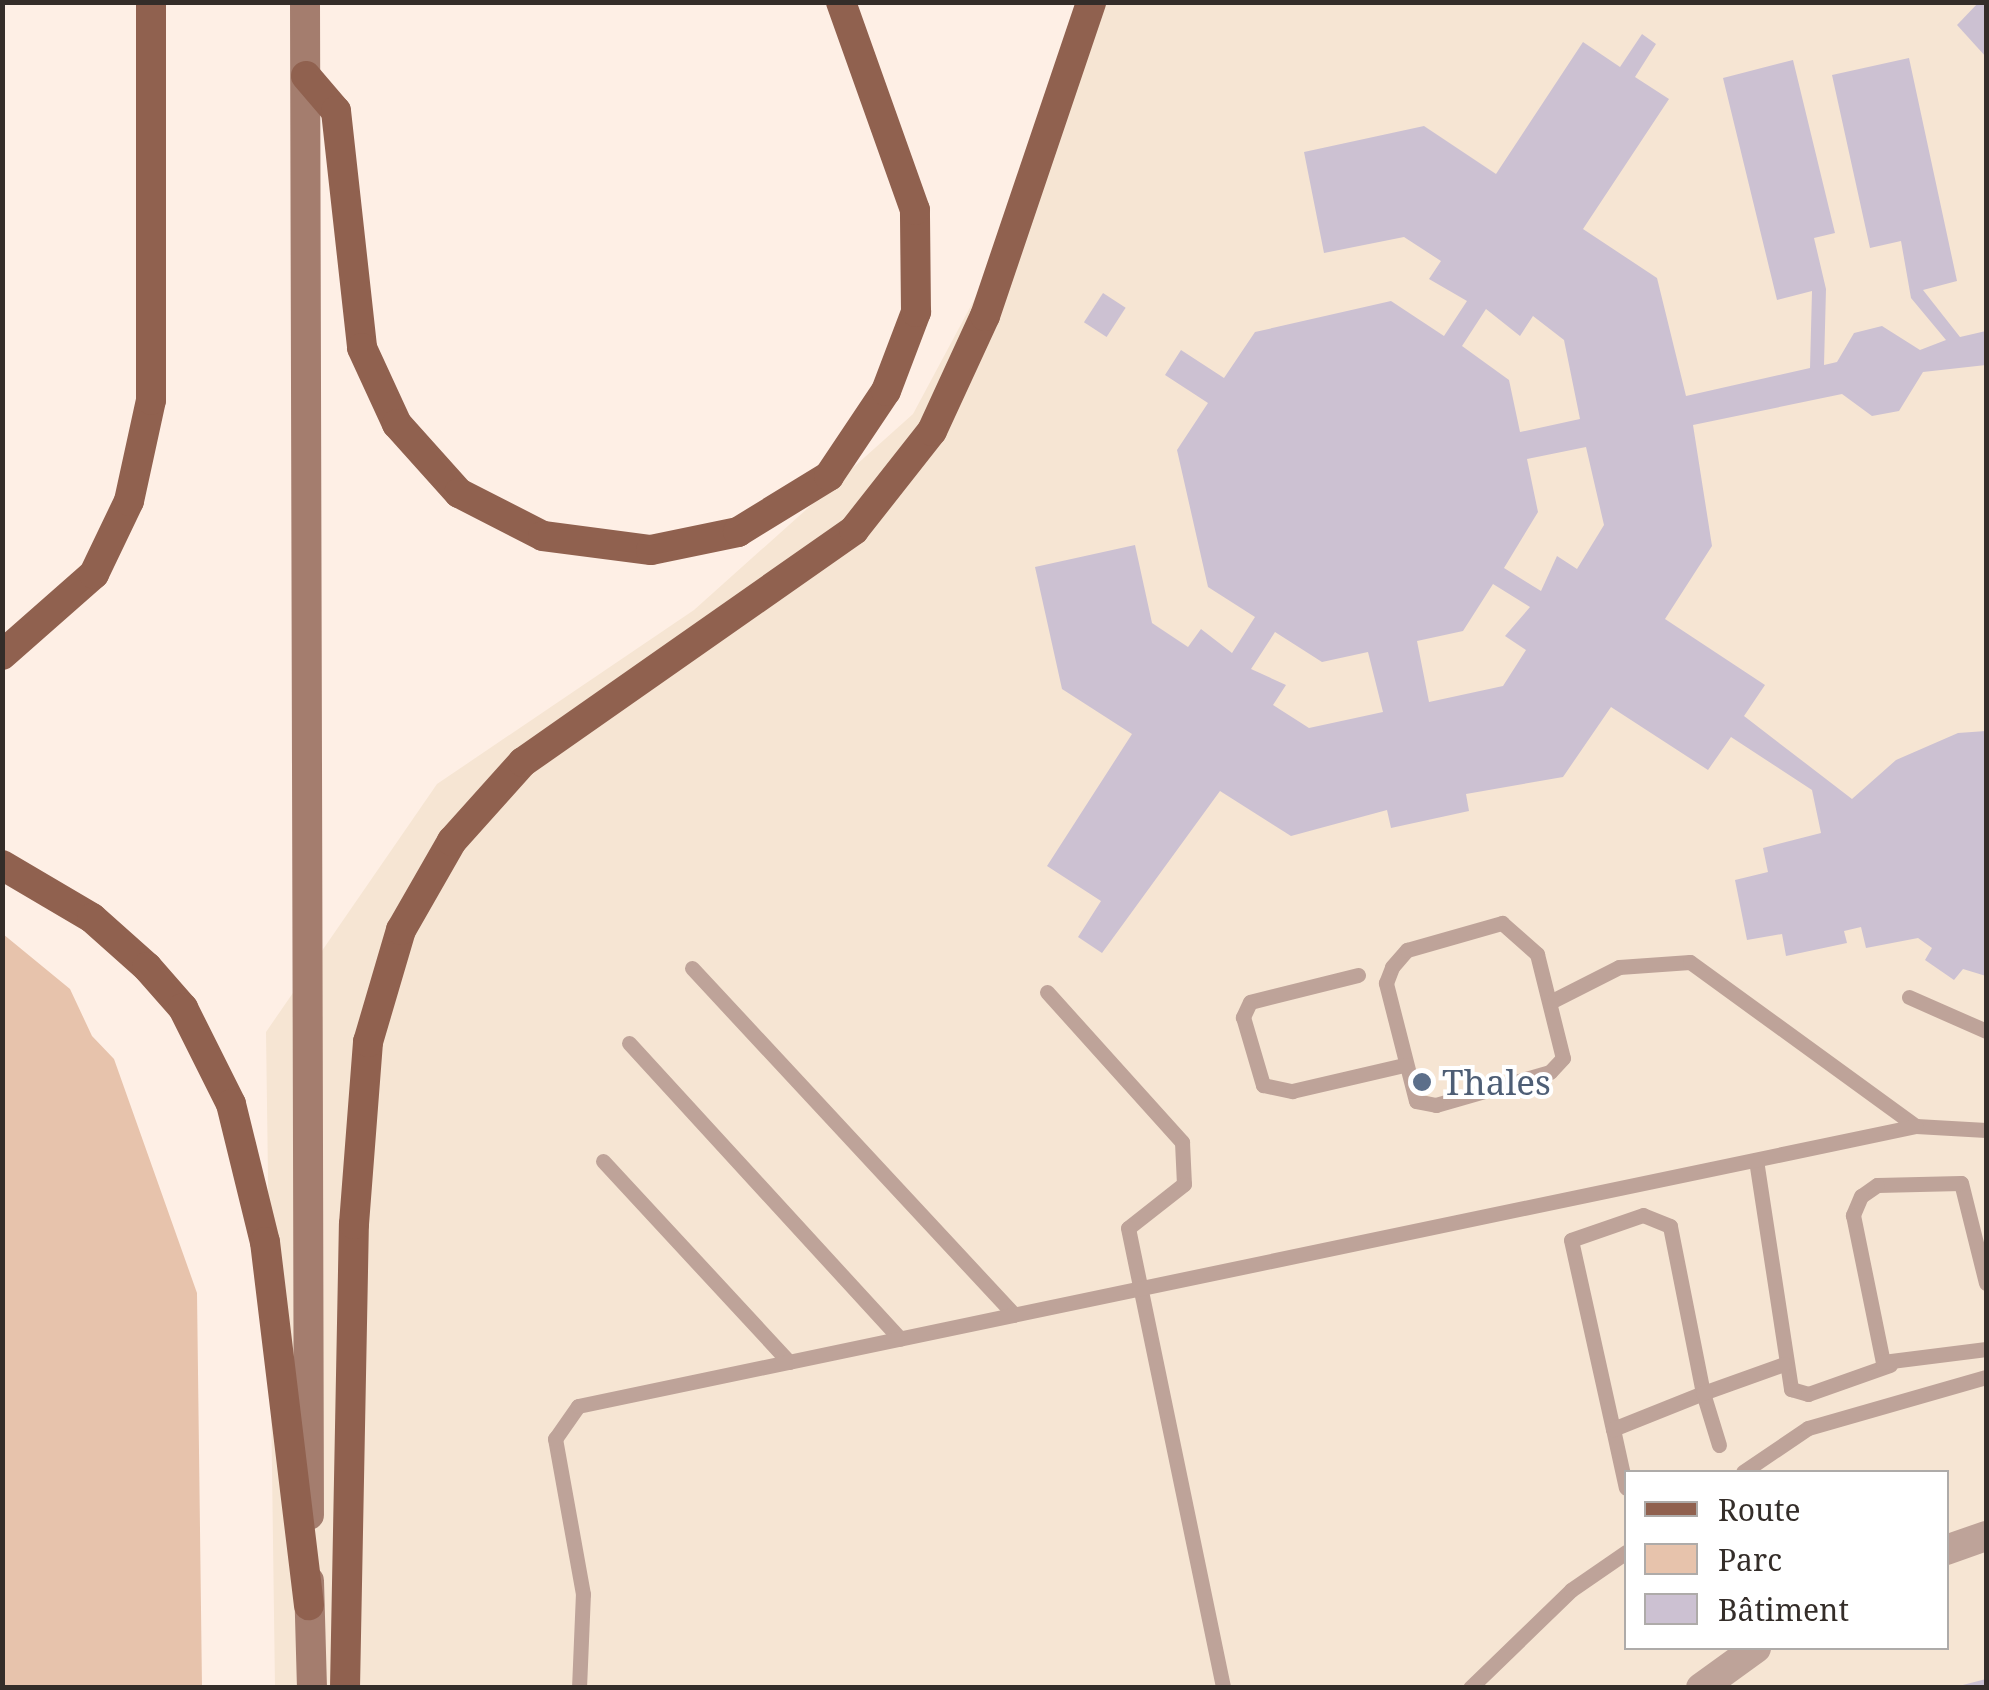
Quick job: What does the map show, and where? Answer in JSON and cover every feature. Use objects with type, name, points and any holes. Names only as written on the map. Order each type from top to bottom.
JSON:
[{"type":"main road","points":[[2,654],[94,574],[130,501],[151,400],[152,2]]},
{"type":"main road","points":[[305,2],[312,1688]]},
{"type":"main road","points":[[306,76],[336,110],[362,348],[397,424],[460,494],[543,536],[651,550],[738,532],[828,476],[886,391],[916,312],[915,210],[842,2]]},
{"type":"main road","points":[[345,1688],[354,1224],[368,1042],[401,930],[452,840],[524,762],[854,530],[932,431],[985,316],[1091,2]]},
{"type":"main road","points":[[2,865],[92,918],[147,967],[183,1008],[232,1104],[264,1242],[309,1605]]},
{"type":"street","points":[[1949,1549],[1986,1536]]},
{"type":"street","points":[[1701,1688],[1753,1650]]},
{"type":"lane","points":[[1502,922],[1538,954],[1554,1000],[1566,1041],[1550,1072],[1436,1105],[1416,1101],[1386,982],[1407,950],[1502,922]]},
{"type":"lane","points":[[1554,1000],[1619,967],[1690,962],[1916,1126]]},
{"type":"lane","points":[[692,968],[1014,1315]]},
{"type":"lane","points":[[1358,974],[1250,1002],[1244,1018],[1264,1086],[1292,1090],[1404,1065]]},
{"type":"lane","points":[[1047,992],[1182,1142],[1184,1184],[1128,1228],[1223,1688]]},
{"type":"lane","points":[[1909,996],[1986,1030]]},
{"type":"lane","points":[[629,1043],[900,1339]]},
{"type":"lane","points":[[579,1688],[583,1594],[555,1439],[578,1406],[1916,1126],[1986,1130]]},
{"type":"lane","points":[[603,1160],[789,1362]]},
{"type":"lane","points":[[1756,1160],[1784,1364],[1791,1388],[1808,1394],[1890,1366],[1986,1350]]},
{"type":"lane","points":[[1890,1366],[1853,1215],[1861,1196],[1877,1184],[1961,1183],[1986,1284]]},
{"type":"lane","points":[[1624,1479],[1568,1254],[1581,1234],[1644,1215],[1670,1226],[1703,1393],[1719,1445]]},
{"type":"lane","points":[[1613,1429],[1784,1364]]},
{"type":"lane","points":[[1746,1470],[1808,1428],[1986,1376]]},
{"type":"lane","points":[[1470,1688],[1571,1590],[1624,1553]]},
{"type":"shaded area","points":[[1085,3],[1986,3],[1986,1687],[275,1687],[266,1032],[437,784],[694,610],[913,414],[1026,203]]},
{"type":"green space","points":[[3,934],[70,989],[92,1036],[114,1059],[197,1293],[202,1687],[3,1687]]},
{"type":"building","points":[[1979,2],[1986,2],[1986,57],[1957,25]]},
{"type":"building","points":[[1642,34],[1656,44],[1635,77],[1669,99],[1583,229],[1657,278],[1686,396],[1810,368],[1812,291],[1777,300],[1723,78],[1793,60],[1835,233],[1814,238],[1826,289],[1824,365],[1837,362],[1854,333],[1882,326],[1920,350],[1946,340],[1911,298],[1901,241],[1870,248],[1832,75],[1909,58],[1957,281],[1923,290],[1960,337],[1986,331],[1986,365],[1923,372],[1899,411],[1872,416],[1842,394],[1693,425],[1712,546],[1665,619],[1765,685],[1744,716],[1852,799],[1896,760],[1958,733],[1986,731],[1986,976],[1963,969],[1954,980],[1925,960],[1932,948],[1918,938],[1866,948],[1861,927],[1844,931],[1847,943],[1786,956],[1782,934],[1747,940],[1735,880],[1768,872],[1763,848],[1821,833],[1812,790],[1731,737],[1708,770],[1611,707],[1563,777],[1466,794],[1469,811],[1391,828],[1387,810],[1291,836],[1220,791],[1102,953],[1078,937],[1101,901],[1047,866],[1132,734],[1062,689],[1035,567],[1135,545],[1152,623],[1188,647],[1201,629],[1232,653],[1255,617],[1208,587],[1177,450],[1208,403],[1165,375],[1181,350],[1224,378],[1255,332],[1391,301],[1444,336],[1467,301],[1429,279],[1441,261],[1404,237],[1324,253],[1304,152],[1424,126],[1496,174],[1583,42],[1620,67]],"holes":[[[1486,309],[1520,336],[1533,316],[1564,340],[1580,419],[1520,432],[1509,380],[1462,346]],[[1586,447],[1604,525],[1577,569],[1557,556],[1541,591],[1504,568],[1538,512],[1527,459]],[[1493,584],[1530,607],[1505,636],[1526,650],[1503,686],[1429,702],[1417,641],[1463,631]],[[1275,632],[1322,662],[1368,652],[1383,712],[1309,728],[1273,705],[1286,685],[1251,669]]]},
{"type":"building","points":[[1103,293],[1126,308],[1107,337],[1084,322]]},
{"type":"building","points":[[1986,1679],[1986,1688],[1959,1688],[1959,1686]]},
{"type":"place","name":"Thales","points":[[1422,1082]]}]
